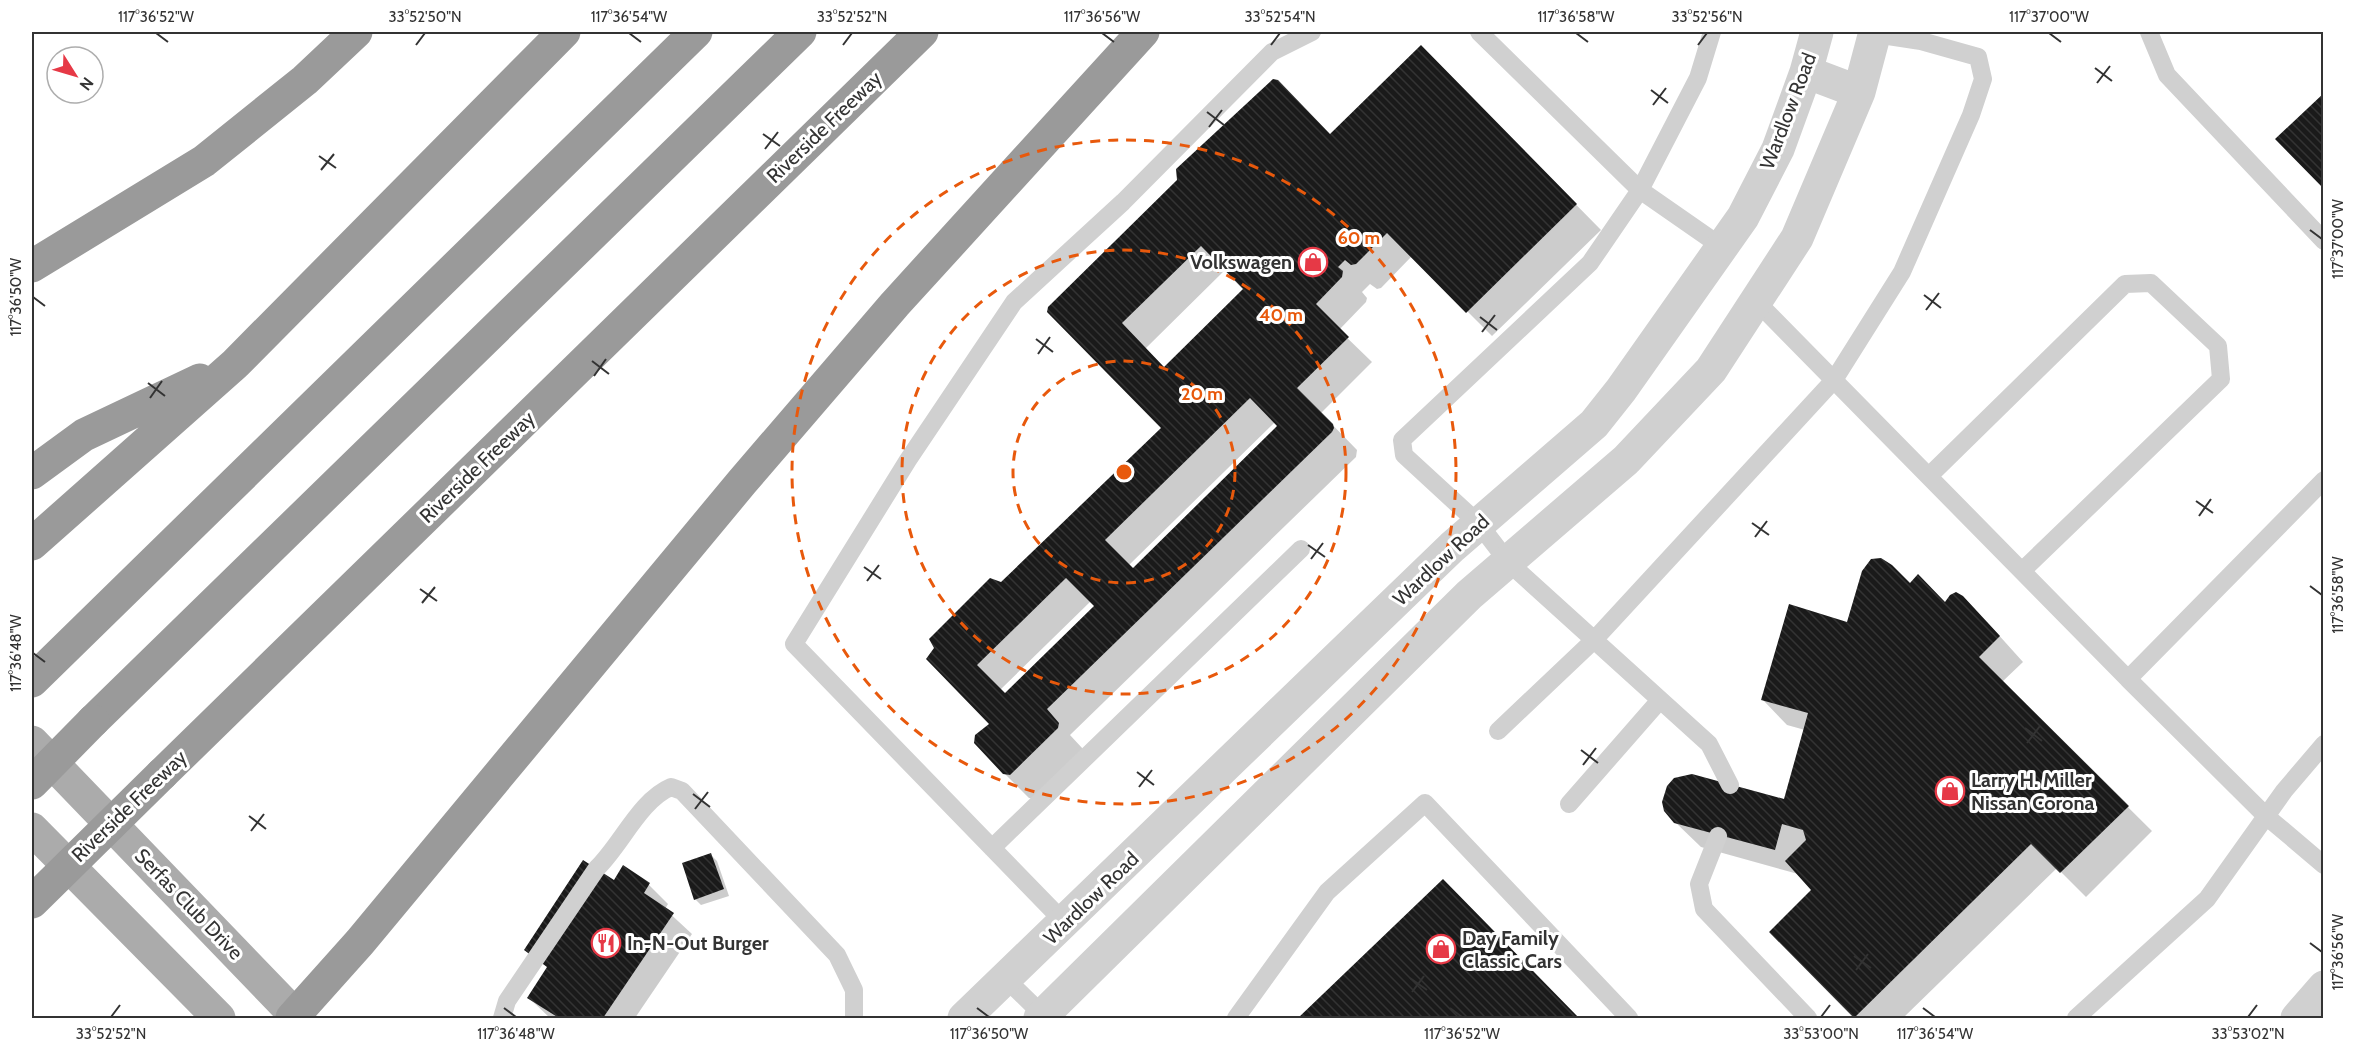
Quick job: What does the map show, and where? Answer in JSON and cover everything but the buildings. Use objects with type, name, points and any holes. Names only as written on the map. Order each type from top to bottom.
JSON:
[{"type":"highway","points":[[32,266],[204,161],[305,80],[356,32]]},
{"type":"highway","points":[[32,544],[235,364],[564,32]]},
{"type":"highway","points":[[38,675],[696,32]]},
{"type":"highway","points":[[32,783],[800,32]]},
{"type":"highway","name":"Riverside Freeway","points":[[32,902],[922,32]]},
{"type":"highway","points":[[294,1017],[360,942],[742,482],[887,313],[1143,32]]},
{"type":"highway","points":[[32,473],[84,435],[235,364]]},
{"type":"main road","name":"Serfas Club Drive","points":[[32,742],[294,1017]]},
{"type":"main road","points":[[32,829],[219,1018]]},
{"type":"street","name":"Wardlow Road","points":[[964,1018],[1452,548],[1594,424],[1621,390],[1743,217],[1778,149],[1806,72],[1817,32]]},
{"type":"street","points":[[1043,1017],[1469,596],[1626,460],[1711,370],[1797,238],[1859,92],[1875,33]]},
{"type":"street","points":[[1806,72],[1859,92]]},
{"type":"street","points":[[2297,1018],[2324,987]]},
{"type":"lane","points":[[1065,923],[794,644],[908,460],[1014,302],[1123,202],[1272,52],[1312,32]]},
{"type":"lane","points":[[1479,32],[1640,190],[1722,247]]},
{"type":"lane","points":[[1712,32],[1698,78],[1640,190],[1590,263],[1402,440],[1404,455],[1479,524],[1508,562],[1709,744],[1730,785]]},
{"type":"lane","points":[[2148,32],[2167,75],[2324,241]]},
{"type":"lane","points":[[1498,731],[1594,640],[1834,380],[1902,272],[1971,115],[1983,79],[1978,57],[1920,41],[1875,33]]},
{"type":"lane","points":[[1929,476],[2126,284],[2151,283],[2218,346],[2221,379],[2022,571]]},
{"type":"lane","points":[[1756,301],[2128,679],[2266,816],[2324,865]]},
{"type":"lane","points":[[2128,679],[2324,480]]},
{"type":"lane","points":[[992,848],[1300,549]]},
{"type":"lane","points":[[1569,804],[1660,700]]},
{"type":"lane","points":[[2076,1018],[2207,899],[2266,816],[2324,744]]},
{"type":"lane","points":[[502,1018],[507,1001],[597,868],[610,856],[636,818],[661,791],[671,787],[682,791],[837,955],[854,990],[854,1018]]},
{"type":"lane","points":[[1236,1018],[1328,892],[1425,803],[1629,1018]]},
{"type":"lane","points":[[1718,836],[1699,884],[1704,909],[1809,1018]]},
{"type":"lane","points":[[1006,979],[1043,1017]]},
{"type":"place","name":"Volkswagen","points":[[1313,262]]},
{"type":"place","name":"Larry H. Miller Nissan Corona","points":[[1950,791]]},
{"type":"place","name":"In-N-Out Burger","points":[[606,943]]},
{"type":"place","name":"Day Family Classic Cars","points":[[1441,949]]}]
